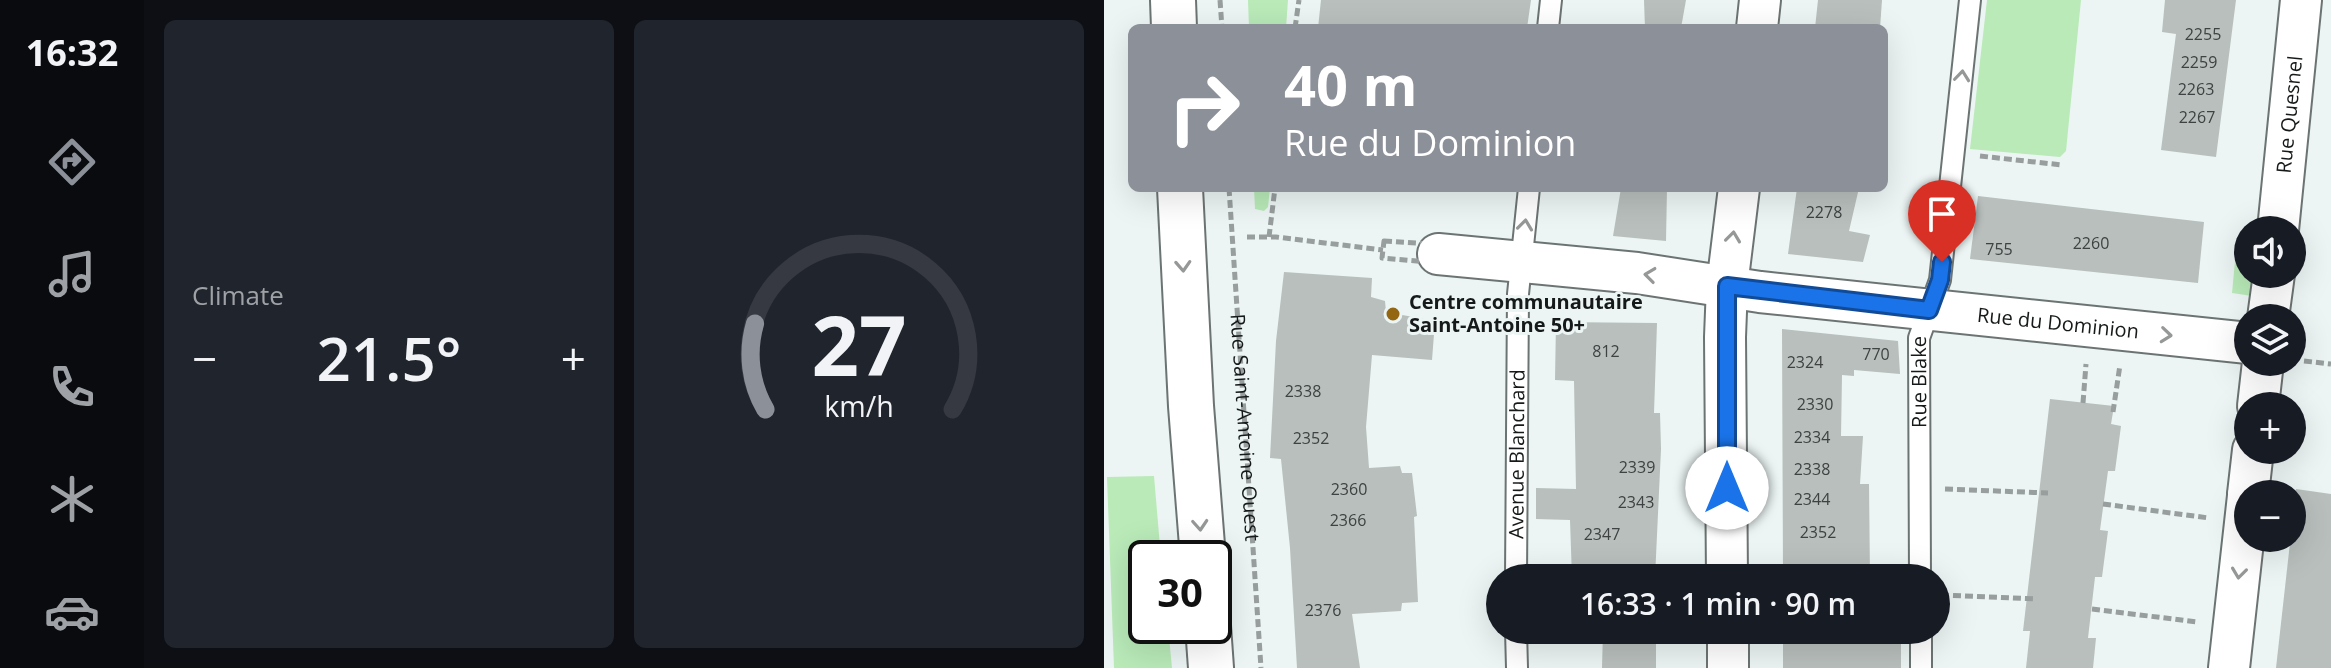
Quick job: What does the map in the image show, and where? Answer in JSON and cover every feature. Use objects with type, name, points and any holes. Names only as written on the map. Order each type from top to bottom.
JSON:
[{"type":"main road","points":[[1173,0],[1174,24]]},
{"type":"main road","points":[[1180,192],[1189,379],[1202,540]]},
{"type":"main road","points":[[1209,644],[1211,668]]},
{"type":"street","points":[[1757,24],[1760,0]]},
{"type":"street","name":"Rue Quesnel","points":[[2279,216],[2301,0]]},
{"type":"street","points":[[1727,564],[1727,286],[1739,192]]},
{"type":"street","name":"Rue du Dominion","points":[[1438,254],[1637,273],[1929,310],[2234,342]]},
{"type":"street","points":[[2229,668],[2242,552]]},
{"type":"street","points":[[1728,644],[1728,668]]},
{"type":"lane","points":[[1548,24],[1551,0]]},
{"type":"lane","name":"Rue Blake","points":[[1920,564],[1919,338],[1941,268],[1970,0]]},
{"type":"lane","name":"Avenue Blanchard","points":[[1516,564],[1518,294],[1529,192]]},
{"type":"lane","points":[[1516,644],[1517,668]]},
{"type":"lane","points":[[1921,644],[1921,668]]},
{"type":"path","points":[[1220,0],[1222,24]]},
{"type":"path","points":[[1296,24],[1299,0]]},
{"type":"path","points":[[1968,154],[2062,165]]},
{"type":"path","name":"Rue Saint-Antoine Ouest","points":[[1229,192],[1261,668]]},
{"type":"path","points":[[1269,237],[1275,192]]},
{"type":"path","points":[[1247,237],[1383,250]]},
{"type":"path","points":[[2083,403],[2087,355]]},
{"type":"path","points":[[2113,412],[2121,358]]},
{"type":"path","points":[[2306,361],[2331,364]]},
{"type":"path","points":[[1958,489],[2048,493]]},
{"type":"path","points":[[2103,504],[2209,518]]},
{"type":"path","points":[[1950,596],[2036,599]]},
{"type":"path","points":[[2092,609],[2197,622]]},
{"type":"green space","points":[[1248,0],[1288,0],[1286,24],[1249,24]]},
{"type":"green space","points":[[1987,0],[2081,0],[2066,151],[2060,157],[1970,149]]},
{"type":"green space","points":[[1254,192],[1270,192],[1268,207],[1264,211],[1255,209]]},
{"type":"green space","points":[[2234,272],[2234,288],[2252,288],[2252,296],[2232,293]]},
{"type":"green space","points":[[1154,476],[1159,540],[1128,540],[1128,644],[1170,644],[1172,668],[1114,668],[1107,477]]},
{"type":"building","points":[[1321,0],[1531,0],[1528,24],[1318,24]]},
{"type":"building","points":[[1644,0],[1686,0],[1682,24],[1645,24]]},
{"type":"building","points":[[1818,0],[1882,0],[1880,24],[1815,24]]},
{"type":"building","points":[[2165,0],[2236,0],[2216,157],[2161,150],[2176,34],[2162,32]]},
{"type":"building","points":[[1620,192],[1667,192],[1666,241],[1613,236]]},
{"type":"building","points":[[1796,192],[1858,192],[1849,231],[1870,235],[1863,262],[1788,254]]},
{"type":"building","points":[[1978,196],[2204,222],[2198,283],[1970,259]]},
{"type":"building","points":[[1284,272],[1372,278],[1371,297],[1385,301],[1386,312],[1435,321],[1432,360],[1372,355],[1366,427],[1369,468],[1400,466],[1402,473],[1412,473],[1417,516],[1414,517],[1418,602],[1402,603],[1401,611],[1352,614],[1360,668],[1297,668],[1281,459],[1270,458],[1276,341]]},
{"type":"building","points":[[1556,322],[1657,323],[1654,413],[1660,413],[1661,449],[1656,564],[1572,564],[1570,520],[1536,519],[1536,488],[1576,489],[1574,381],[1555,380]]},
{"type":"building","points":[[1782,329],[1898,341],[1900,374],[1854,370],[1854,376],[1842,375],[1841,436],[1863,436],[1860,484],[1869,484],[1870,564],[1783,564]]},
{"type":"building","points":[[2050,399],[2114,406],[2111,424],[2121,426],[2115,471],[2108,471],[2100,530],[2108,531],[2102,577],[2095,577],[2088,638],[2096,638],[2093,668],[2026,668],[2030,631],[2023,631]]},
{"type":"building","points":[[2306,490],[2331,494],[2331,668],[2276,668],[2289,552],[2306,552]]},
{"type":"building","points":[[1603,644],[1656,644],[1656,668],[1602,668]]},
{"type":"building","points":[[1783,644],[1901,644],[1901,668],[1783,668]]},
{"type":"place","name":"Centre communautaire Saint-Antoine 50+","points":[[1393,314]]},
{"type":"route","points":[[1727,488],[1727,286],[1929,310],[1940,280],[1942,262]]}]
